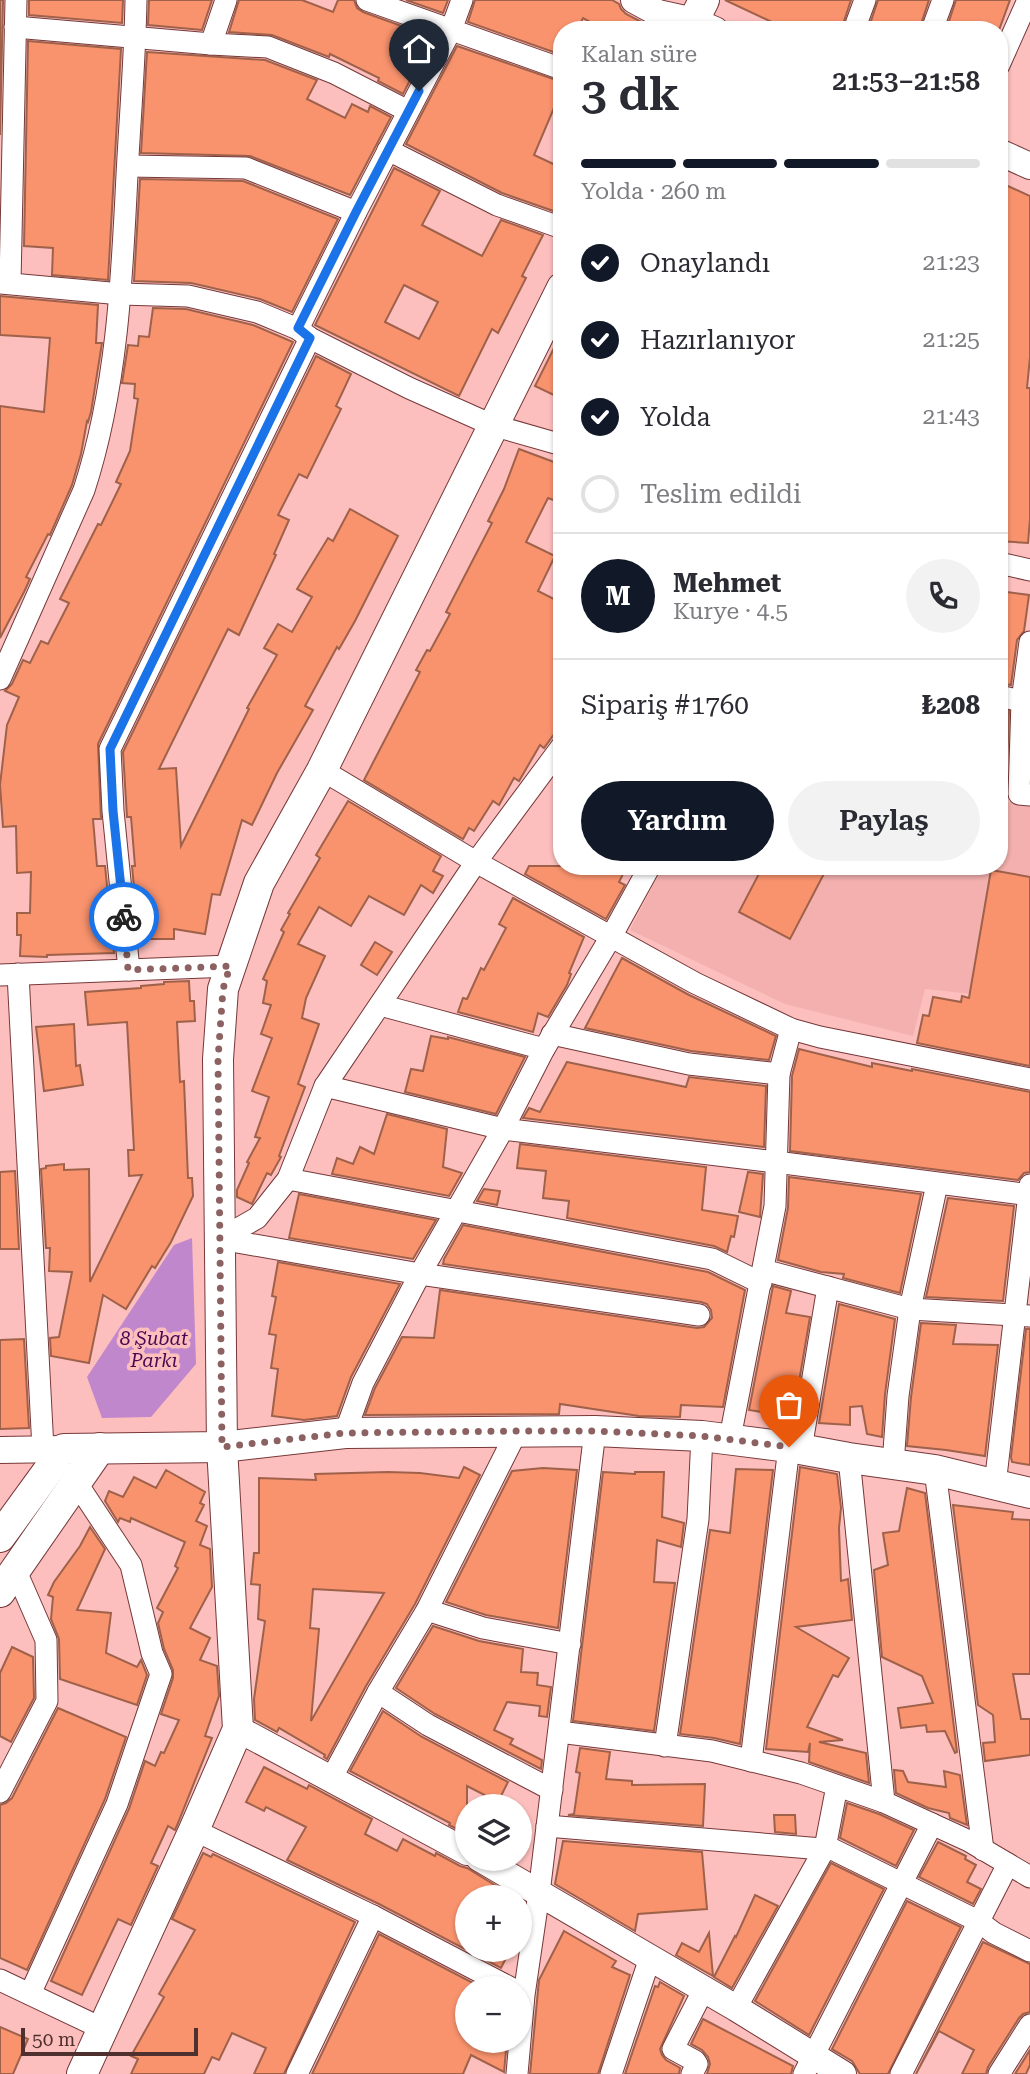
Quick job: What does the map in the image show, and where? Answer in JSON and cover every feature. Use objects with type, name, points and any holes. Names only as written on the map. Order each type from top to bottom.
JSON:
[{"type":"main road","points":[[82,2074],[238,1730],[222,1447],[218,1059],[223,989],[259,883],[321,770],[553,306]]},
{"type":"main road","points":[[0,1537],[53,1449],[222,1447],[345,1433],[595,1431],[716,1437],[935,1470],[1030,1493]]},
{"type":"main road","points":[[8,1581],[100,1448]]},
{"type":"street","points":[[16,0],[5,283],[121,294],[188,296],[257,312],[304,333],[409,388],[492,425],[553,442]]},
{"type":"street","points":[[0,679],[84,490],[103,419],[121,294],[136,0]]},
{"type":"street","points":[[211,44],[226,0]]},
{"type":"street","points":[[367,0],[553,66]]},
{"type":"street","points":[[128,970],[110,749],[304,333],[356,212],[451,30],[461,0]]},
{"type":"street","points":[[634,0],[658,13],[700,20]]},
{"type":"street","points":[[857,21],[865,0]]},
{"type":"street","points":[[935,21],[943,0]]},
{"type":"street","points":[[1008,45],[1028,0]]},
{"type":"street","points":[[15,27],[268,47],[334,74],[408,111]]},
{"type":"street","points":[[388,150],[497,205],[553,225]]},
{"type":"street","points":[[1008,154],[1028,159]]},
{"type":"street","points":[[128,166],[246,168],[356,212]]},
{"type":"street","points":[[1008,565],[1030,570]]},
{"type":"street","points":[[1030,642],[1022,701],[1020,794],[1030,795]]},
{"type":"street","points":[[1008,698],[1022,701]]},
{"type":"street","points":[[220,1239],[257,1218],[288,1179],[325,1086],[476,862],[553,758]]},
{"type":"street","points":[[321,770],[476,862],[695,983],[791,1029],[1030,1079]]},
{"type":"street","points":[[345,1433],[363,1383],[420,1274],[503,1129],[548,1041],[645,875]]},
{"type":"street","points":[[0,1450],[53,1449],[5,972],[230,966]]},
{"type":"street","points":[[380,1006],[548,1041],[779,1074]]},
{"type":"street","points":[[665,1746],[698,1519],[716,1437],[762,1277],[775,1206],[779,1074],[791,1029]]},
{"type":"street","points":[[325,1086],[503,1129],[937,1184],[1030,1192],[1023,1315],[995,1485]]},
{"type":"street","points":[[288,1179],[712,1259],[762,1277],[828,1287],[910,1309],[1023,1315]]},
{"type":"street","points":[[893,1464],[898,1396],[910,1309],[937,1184]]},
{"type":"street","points":[[220,1239],[420,1274],[699,1315]]},
{"type":"street","points":[[751,1761],[795,1448],[828,1287]]},
{"type":"street","points":[[331,1779],[426,1610],[517,1431]]},
{"type":"street","points":[[521,1976],[539,1894],[595,1431]]},
{"type":"street","points":[[849,1458],[884,1802]]},
{"type":"street","points":[[935,1470],[983,1850]]},
{"type":"street","points":[[30,1993],[117,1804],[161,1674],[152,1653],[131,1564],[76,1482]]},
{"type":"street","points":[[0,1792],[47,1701],[46,1640],[8,1581]]},
{"type":"street","points":[[426,1610],[483,1628],[570,1644]]},
{"type":"street","points":[[378,1692],[428,1725],[552,1790]]},
{"type":"street","points":[[238,1730],[455,1846]]},
{"type":"street","points":[[559,1732],[712,1751],[801,1773],[884,1802],[983,1850],[1030,1877]]},
{"type":"street","points":[[737,2008],[825,1848],[837,1786]]},
{"type":"street","points":[[809,2065],[932,1824]]},
{"type":"street","points":[[547,1826],[834,1850],[978,1921],[994,1933],[1030,1951]]},
{"type":"street","points":[[194,1830],[373,1916],[487,1976]]},
{"type":"street","points":[[901,2074],[1008,1864]]},
{"type":"street","points":[[501,1871],[737,2008],[809,2065],[843,2074]]},
{"type":"street","points":[[297,2074],[373,1916]]},
{"type":"street","points":[[611,2074],[650,1958]]},
{"type":"street","points":[[0,1980],[103,2029]]},
{"type":"street","points":[[692,2074],[697,2064],[695,2061],[673,2049],[704,1989]]},
{"type":"street","points":[[999,2074],[1030,2025]]},
{"type":"street","points":[[517,2053],[517,2074]]},
{"type":"shaded area","points":[[1008,802],[1030,804],[1028,1000],[925,989],[913,1036],[785,1004],[630,930],[658,875],[1008,875]]},
{"type":"green space","name":"8 Şubat Parkı","points":[[192,1238],[196,1364],[151,1417],[102,1418],[87,1377],[174,1245]]},
{"type":"building","points":[[0,0],[3,0],[0,135]]},
{"type":"building","points":[[29,0],[123,0],[122,23],[29,15]]},
{"type":"building","points":[[149,0],[212,0],[202,30],[148,25]]},
{"type":"building","points":[[239,0],[302,0],[333,12],[338,0],[354,0],[357,8],[363,12],[432,37],[403,94],[378,81],[379,78],[330,54],[329,57],[272,35],[229,32]]},
{"type":"building","points":[[406,0],[448,0],[443,13]]},
{"type":"building","points":[[475,0],[612,0],[619,4],[626,14],[639,21],[588,21],[583,18],[582,21],[553,21],[553,52],[468,22]]},
{"type":"building","points":[[725,0],[851,0],[844,21],[770,21]]},
{"type":"building","points":[[878,0],[929,0],[922,21],[871,21]]},
{"type":"building","points":[[956,0],[1010,0],[1002,21],[949,21]]},
{"type":"building","points":[[28,41],[121,49],[108,280],[52,275],[53,248],[24,246]]},
{"type":"building","points":[[457,46],[553,79],[553,110],[534,155],[553,164],[553,211],[502,193],[406,144]]},
{"type":"building","points":[[147,52],[265,60],[317,80],[307,99],[345,118],[352,104],[368,112],[370,106],[391,117],[350,195],[250,156],[141,153]]},
{"type":"building","points":[[394,168],[440,191],[422,225],[482,256],[501,220],[543,235],[522,276],[526,278],[498,333],[492,329],[459,396],[315,325]],"holes":[[[404,285],[438,302],[419,339],[385,322]]]},
{"type":"building","points":[[140,179],[243,181],[338,219],[292,312],[260,299],[191,283],[134,281]]},
{"type":"building","points":[[1008,186],[1030,196],[1028,543],[1008,542]]},
{"type":"building","points":[[0,296],[98,305],[96,343],[102,343],[91,412],[72,485],[50,535],[48,534],[26,577],[30,579],[0,638],[0,406],[44,412],[50,338],[0,335]]},
{"type":"building","points":[[153,308],[186,309],[253,325],[293,342],[98,744],[101,819],[93,819],[97,866],[105,866],[114,953],[20,956],[21,935],[17,935],[17,913],[30,913],[31,872],[17,873],[16,826],[3,827],[0,785],[7,725],[19,697],[5,691],[12,684],[23,660],[30,663],[41,641],[48,644],[69,603],[60,599],[121,484],[116,482],[130,451],[138,399],[134,398],[135,384],[122,383],[128,345],[138,346],[139,336],[149,337]]},
{"type":"building","points":[[553,350],[553,395],[535,386]]},
{"type":"building","points":[[316,356],[351,374],[336,406],[341,409],[307,478],[299,474],[278,515],[289,520],[239,635],[228,629],[159,769],[176,768],[181,846],[249,709],[247,708],[277,655],[264,648],[278,624],[292,632],[312,597],[297,589],[328,538],[333,541],[350,509],[398,536],[355,621],[339,649],[337,647],[305,706],[313,710],[277,773],[252,825],[242,820],[220,895],[212,894],[205,934],[174,929],[174,939],[139,939],[132,866],[135,866],[131,817],[127,817],[123,752]]},
{"type":"building","points":[[519,449],[553,462],[553,500],[548,498],[526,542],[553,555],[538,591],[553,598],[553,736],[544,748],[540,745],[519,781],[514,778],[499,805],[493,801],[474,831],[469,828],[463,839],[364,780],[420,672],[416,670],[427,650],[430,651],[450,614],[446,612],[492,523],[488,521]]},
{"type":"building","points":[[1008,592],[1029,595],[1024,631],[1017,640],[1011,685],[1008,684]]},
{"type":"building","points":[[348,801],[441,856],[433,871],[443,876],[433,893],[421,885],[404,915],[369,896],[351,926],[319,907],[298,944],[325,956],[306,998],[302,1018],[319,1024],[298,1084],[305,1087],[279,1156],[281,1157],[271,1175],[267,1173],[252,1204],[237,1197],[237,1190],[249,1163],[247,1162],[260,1138],[255,1137],[269,1097],[252,1091],[272,1038],[261,1034],[271,1005],[263,1003],[267,981],[263,979],[284,932],[281,930],[290,914],[288,913],[320,858],[316,855]]},
{"type":"building","points":[[529,866],[553,866],[553,875],[622,875],[619,882],[625,885],[606,919],[525,874]]},
{"type":"building","points":[[1008,873],[1030,877],[1030,1066],[917,1043],[923,1015],[929,1016],[933,997],[961,1002],[962,996],[969,998],[990,875]]},
{"type":"building","points":[[758,875],[823,875],[790,939],[739,912]]},
{"type":"building","points":[[513,898],[584,937],[569,973],[571,974],[567,985],[548,1017],[538,1013],[533,1032],[458,1012],[463,998],[467,999],[481,968],[484,970],[506,928],[499,924]]},
{"type":"building","points":[[375,942],[392,952],[377,975],[361,965]]},
{"type":"building","points":[[622,958],[689,995],[776,1036],[769,1060],[691,1051],[585,1028]]},
{"type":"building","points":[[189,981],[195,1021],[177,1022],[180,1082],[184,1081],[188,1178],[192,1178],[193,1196],[171,1242],[155,1268],[152,1266],[126,1309],[103,1295],[89,1363],[51,1356],[50,1338],[59,1337],[72,1272],[49,1271],[50,1248],[46,1248],[41,1169],[64,1164],[64,1170],[89,1169],[90,1282],[142,1175],[129,1176],[128,1150],[134,1150],[127,1022],[88,1025],[85,992]]},
{"type":"building","points":[[74,1024],[76,1066],[80,1065],[83,1085],[44,1091],[36,1027]]},
{"type":"building","points":[[431,1036],[448,1037],[525,1057],[496,1114],[405,1092],[411,1069],[423,1071]]},
{"type":"building","points":[[799,1049],[872,1067],[872,1063],[912,1069],[1030,1092],[1030,1172],[1024,1173],[1018,1180],[790,1151],[792,1076]]},
{"type":"building","points":[[567,1062],[686,1087],[689,1077],[766,1086],[764,1147],[523,1118],[529,1108],[540,1112]]},
{"type":"building","points":[[387,1114],[447,1129],[443,1167],[462,1173],[449,1196],[332,1174],[337,1158],[353,1164],[360,1147],[374,1154]]},
{"type":"building","points":[[520,1144],[706,1167],[702,1210],[738,1216],[734,1237],[731,1236],[727,1252],[714,1246],[567,1218],[569,1201],[543,1198],[546,1171],[517,1168]]},
{"type":"building","points":[[15,1171],[19,1249],[0,1249],[0,1172]]},
{"type":"building","points":[[748,1172],[763,1174],[760,1217],[739,1212]]},
{"type":"building","points":[[789,1177],[921,1194],[900,1293],[843,1278],[844,1274],[821,1272],[778,1260],[788,1208]]},
{"type":"building","points":[[484,1189],[500,1191],[497,1205],[477,1201]]},
{"type":"building","points":[[299,1194],[436,1220],[413,1259],[289,1238]]},
{"type":"building","points":[[948,1198],[1014,1206],[1003,1301],[926,1297]]},
{"type":"building","points":[[463,1225],[708,1272],[745,1290],[723,1407],[681,1405],[680,1417],[639,1416],[560,1404],[559,1414],[365,1415],[375,1388],[402,1337],[434,1338],[440,1290],[697,1328],[704,1327],[712,1318],[707,1304],[701,1302],[443,1264]]},
{"type":"building","points":[[278,1262],[400,1284],[351,1377],[337,1416],[304,1420],[272,1416],[278,1369],[271,1368],[276,1335],[269,1334],[276,1297],[272,1296]]},
{"type":"building","points":[[773,1286],[791,1291],[786,1313],[810,1317],[793,1417],[749,1410]]},
{"type":"building","points":[[839,1304],[895,1319],[882,1437],[867,1434],[862,1406],[850,1407],[850,1425],[819,1423]]},
{"type":"building","points":[[921,1323],[956,1325],[953,1344],[998,1345],[985,1456],[907,1446]]},
{"type":"building","points":[[1026,1329],[1030,1329],[1030,1465],[1012,1462],[1011,1457]]},
{"type":"building","points":[[24,1339],[29,1428],[0,1429],[0,1340]]},
{"type":"building","points":[[464,1467],[480,1475],[415,1604],[366,1686],[327,1759],[325,1755],[279,1728],[277,1732],[255,1720],[254,1699],[265,1621],[258,1619],[260,1585],[251,1584],[254,1553],[259,1553],[259,1478],[316,1480],[315,1474],[388,1472],[459,1478]],"holes":[[[313,1589],[384,1593],[311,1721],[319,1629],[310,1628]]]},
{"type":"building","points":[[800,1467],[837,1474],[841,1508],[841,1581],[848,1579],[852,1620],[796,1627],[849,1658],[838,1677],[833,1675],[807,1727],[843,1740],[819,1742],[866,1753],[869,1783],[809,1762],[810,1743],[808,1752],[766,1749]]},
{"type":"building","points":[[543,1468],[577,1470],[558,1628],[486,1615],[446,1602],[512,1471]]},
{"type":"building","points":[[736,1469],[773,1470],[740,1744],[680,1734],[710,1530],[730,1533]]},
{"type":"building","points":[[166,1470],[205,1492],[200,1503],[204,1505],[196,1521],[207,1526],[200,1545],[210,1549],[212,1587],[190,1628],[210,1638],[200,1660],[217,1666],[219,1696],[205,1736],[212,1738],[175,1830],[168,1826],[151,1863],[158,1866],[131,1925],[118,1919],[82,1995],[51,1981],[129,1809],[145,1761],[155,1766],[179,1720],[161,1714],[173,1678],[173,1670],[164,1649],[158,1623],[163,1612],[157,1608],[178,1568],[175,1566],[185,1542],[131,1518],[130,1522],[120,1518],[118,1522],[105,1501],[109,1491],[123,1497],[134,1477],[156,1488]]},
{"type":"building","points":[[603,1472],[664,1472],[662,1517],[684,1523],[681,1547],[657,1540],[654,1582],[675,1583],[654,1731],[573,1721]]},
{"type":"building","points":[[907,1488],[925,1493],[957,1752],[955,1753],[945,1731],[927,1732],[926,1725],[901,1728],[898,1708],[933,1703],[922,1676],[882,1657],[874,1570],[888,1565],[883,1533],[899,1531]]},
{"type":"building","points":[[953,1505],[1013,1512],[1012,1519],[1030,1520],[1030,1674],[1013,1674],[1021,1719],[1030,1719],[1030,1755],[985,1761],[983,1743],[995,1742],[993,1715],[978,1705]]},
{"type":"building","points":[[90,1527],[105,1549],[77,1610],[111,1613],[106,1653],[137,1667],[141,1660],[147,1675],[137,1705],[60,1679],[59,1639],[51,1619],[53,1597],[48,1595]]},
{"type":"building","points":[[433,1626],[479,1641],[523,1649],[521,1672],[538,1673],[537,1685],[551,1687],[547,1717],[539,1716],[540,1706],[507,1702],[494,1730],[513,1739],[510,1744],[542,1760],[541,1769],[435,1714],[396,1688]]},
{"type":"building","points":[[12,1647],[33,1657],[34,1698],[11,1742],[0,1736],[0,1673]]},
{"type":"building","points":[[58,1708],[126,1737],[105,1799],[27,1970],[0,1958],[0,1805],[12,1798]]},
{"type":"building","points":[[383,1711],[422,1737],[508,1782],[502,1794],[482,1794],[467,1786],[467,1794],[455,1794],[455,1828],[350,1771]]},
{"type":"building","points":[[580,1748],[610,1752],[606,1779],[632,1781],[632,1785],[705,1784],[703,1826],[568,1815],[574,1814],[580,1773],[576,1772]]},
{"type":"building","points":[[264,1767],[307,1789],[309,1785],[372,1819],[365,1834],[397,1851],[403,1839],[455,1863],[455,1871],[472,1871],[495,1885],[455,1885],[455,1944],[287,1860],[306,1827],[266,1807],[264,1811],[246,1802]]},
{"type":"building","points":[[894,1770],[903,1771],[908,1782],[946,1787],[944,1771],[960,1775],[967,1825],[950,1818],[949,1813],[928,1808],[896,1793]]},
{"type":"building","points":[[847,1803],[914,1830],[896,1866],[840,1838]]},
{"type":"building","points":[[774,1815],[795,1815],[796,1834],[775,1832]]},
{"type":"building","points":[[563,1841],[702,1852],[707,1909],[638,1914],[635,1931],[555,1884]]},
{"type":"building","points":[[938,1842],[966,1856],[965,1859],[976,1865],[967,1882],[981,1889],[973,1904],[919,1877]]},
{"type":"building","points":[[203,1853],[211,1857],[213,1854],[355,1922],[284,2074],[254,2074],[266,2048],[232,2033],[219,2060],[212,2057],[204,2074],[131,2074],[138,2059],[131,2056],[164,1997],[159,1994],[195,1930],[172,1919]]},
{"type":"building","points":[[831,1863],[884,1889],[809,2035],[755,2001]]},
{"type":"building","points":[[755,1895],[778,1906],[732,1988],[714,1977]]},
{"type":"building","points":[[907,1901],[961,1927],[888,2074],[860,2074],[852,2061],[832,2049]]},
{"type":"building","points":[[564,1931],[616,1961],[612,1967],[630,1975],[598,2074],[530,2074],[539,1980]]},
{"type":"building","points":[[709,1933],[713,1976],[676,1955],[682,1943],[699,1952]]},
{"type":"building","points":[[379,1934],[460,1976],[455,1976],[455,2053],[506,2053],[504,2072],[471,2055],[463,2074],[312,2074]]},
{"type":"building","points":[[983,1942],[1030,1964],[1030,2012],[1019,2018],[986,2074],[962,2074],[974,2050],[939,2031],[916,2074]]},
{"type":"building","points":[[490,1962],[504,1962],[501,1968]]},
{"type":"building","points":[[660,1982],[684,1996],[660,2049],[666,2060],[680,2068],[679,2074],[625,2074],[655,1986],[658,1987]]},
{"type":"building","points":[[703,2019],[793,2066],[791,2074],[707,2074],[710,2064],[708,2057],[691,2044]]},
{"type":"building","points":[[0,2027],[28,2039],[13,2074],[0,2074]]},
{"type":"building","points":[[1030,2050],[1030,2065],[1026,2074],[1015,2074]]},
{"type":"way so far","points":[[124,917],[128,970],[230,966],[223,989],[218,1059],[222,1447],[345,1433],[595,1431],[730,1438],[789,1447]]},
{"type":"route","points":[[124,917],[113,811],[110,749],[310,338],[298,328],[419,91]]}]
